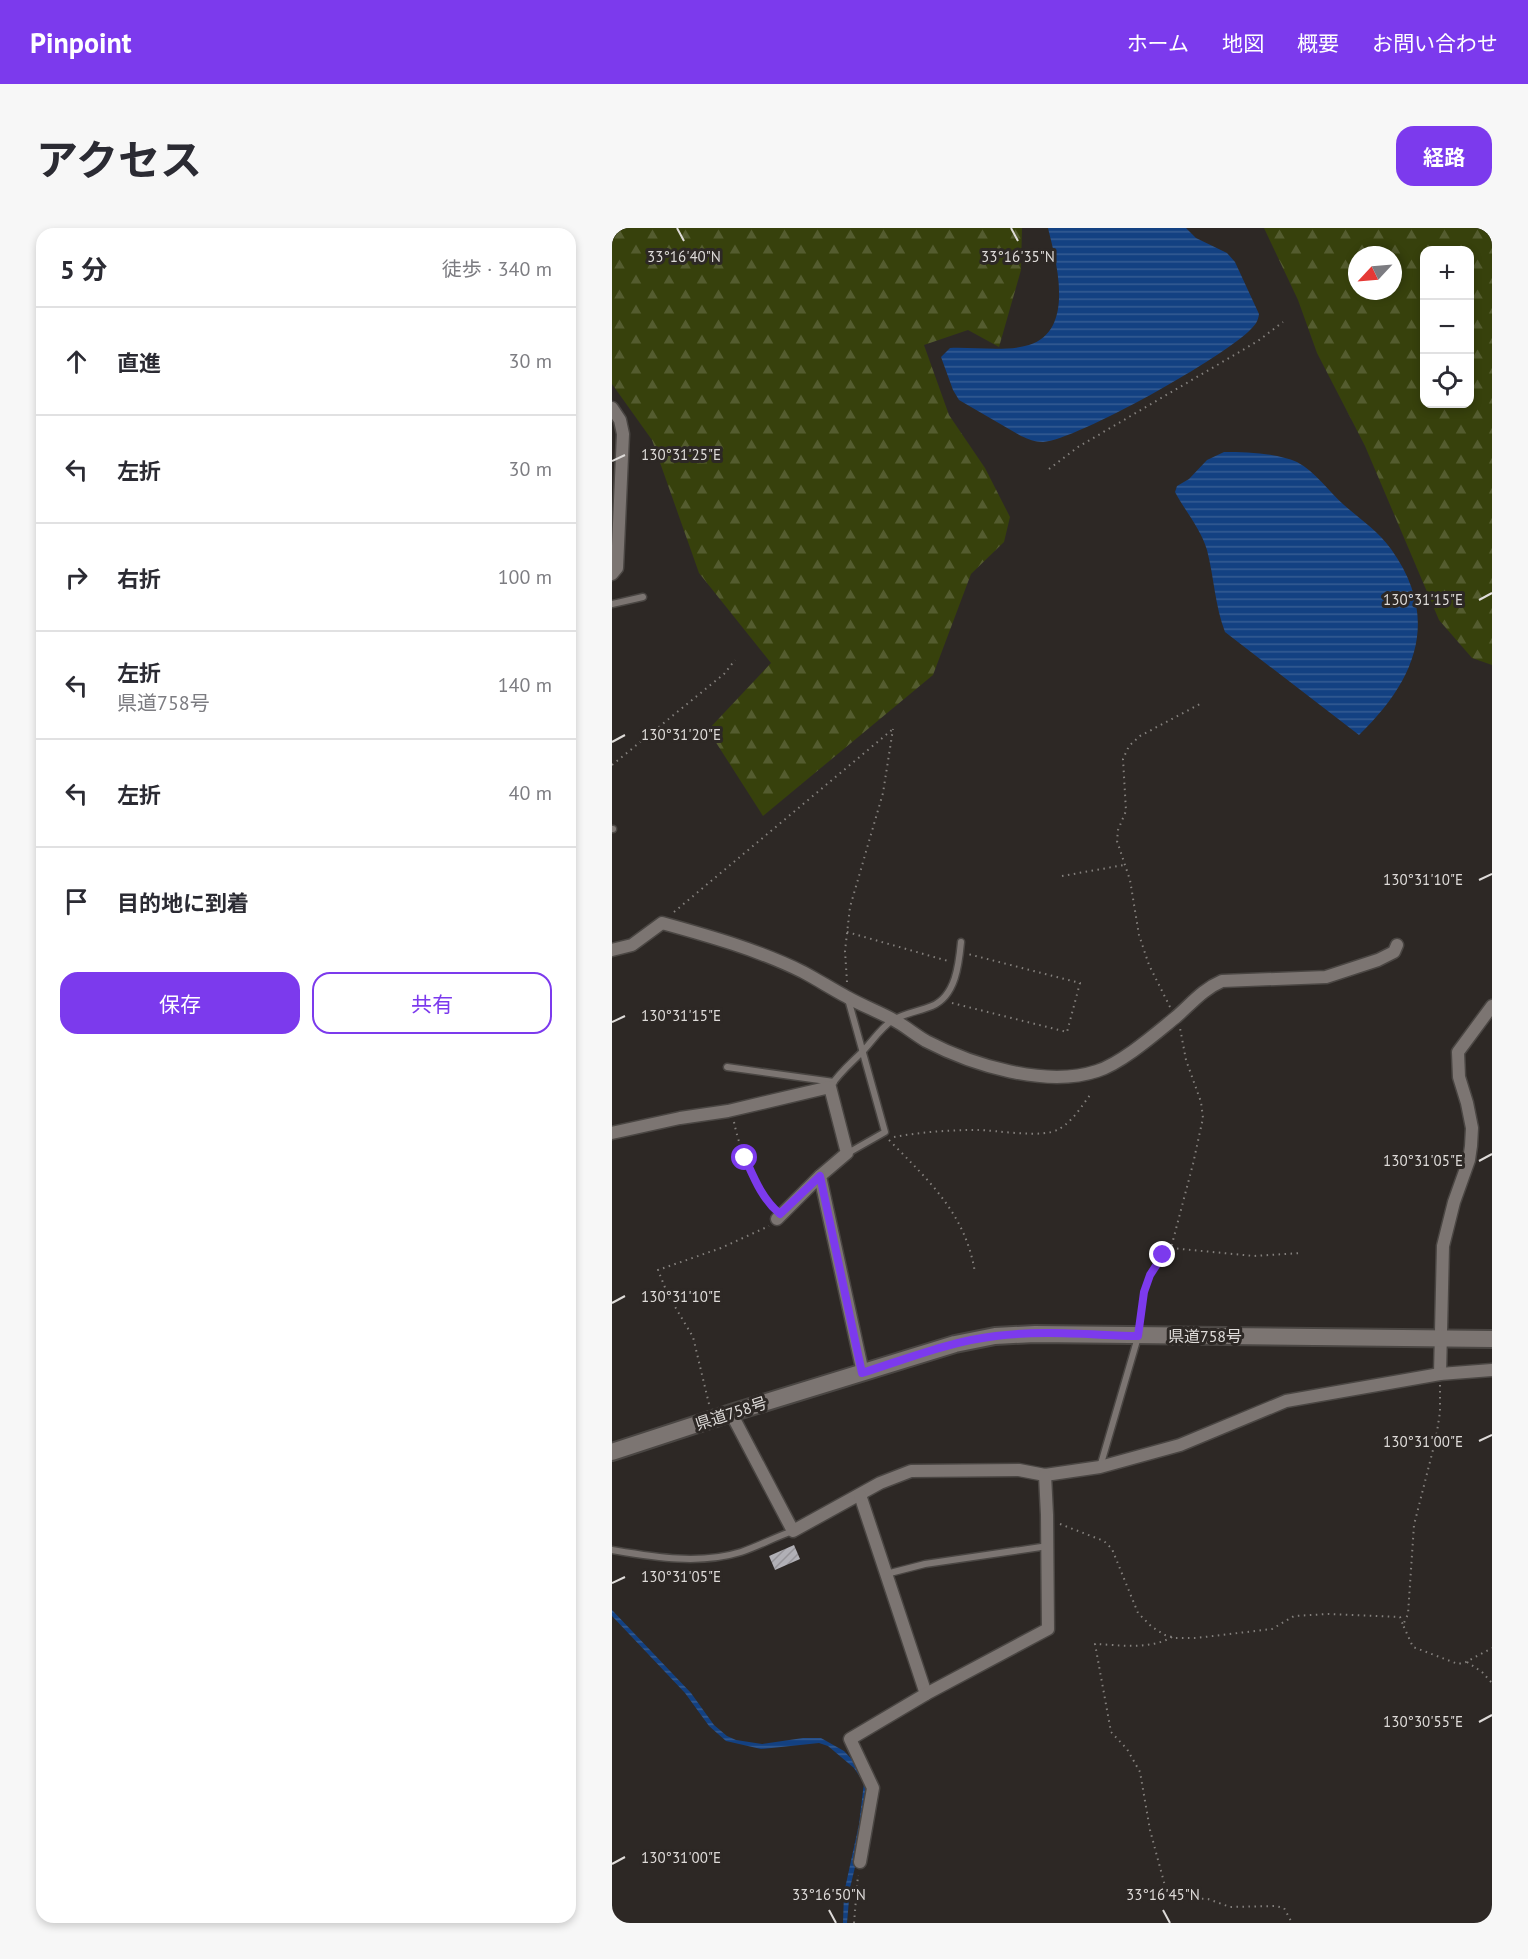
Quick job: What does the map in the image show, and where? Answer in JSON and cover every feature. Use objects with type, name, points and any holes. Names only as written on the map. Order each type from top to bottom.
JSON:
[{"type":"main road","name":"県道758号","points":[[612,1452],[955,1344],[995,1336],[1035,1334],[1492,1339]]},
{"type":"street","points":[[612,408],[620,420],[623,434],[616,568],[612,574]]},
{"type":"street","points":[[612,950],[632,945],[662,922],[756,952],[802,972],[847,998],[894,1020],[925,1040],[968,1060],[1030,1076],[1067,1076],[1097,1071],[1128,1054],[1175,1017],[1208,987],[1222,981],[1326,977],[1378,960],[1394,952],[1397,945]]},
{"type":"street","points":[[1440,1374],[1443,1246],[1454,1202],[1469,1160],[1471,1146],[1472,1128],[1459,1077],[1458,1052],[1492,1006]]},
{"type":"street","points":[[612,1133],[680,1118],[732,1110],[832,1084],[847,1153],[779,1216]]},
{"type":"street","points":[[820,1176],[862,1373]]},
{"type":"street","points":[[731,1413],[793,1531],[880,1483],[912,1471],[1007,1469],[1045,1475],[1100,1467],[1180,1445],[1286,1401],[1440,1374],[1492,1370]]},
{"type":"street","points":[[860,1862],[873,1788],[850,1739],[926,1694],[1048,1629],[1045,1475]]},
{"type":"street","points":[[860,1495],[926,1694]]},
{"type":"lane","points":[[612,604],[643,597]]},
{"type":"lane","points":[[727,1067],[832,1084],[841,1071],[894,1020],[936,1005],[949,991],[959,964],[961,942]]},
{"type":"lane","points":[[847,998],[885,1132],[847,1153]]},
{"type":"lane","points":[[1100,1467],[1138,1336]]},
{"type":"lane","points":[[612,1550],[663,1559],[696,1559],[740,1552],[793,1531]]},
{"type":"lane","points":[[886,1574],[925,1564],[1048,1546]]},
{"type":"path","points":[[1049,469],[1078,447],[1258,341],[1283,322]]},
{"type":"path","points":[[612,765],[724,674],[735,660]]},
{"type":"path","points":[[1138,1336],[1144,1292],[1150,1275],[1163,1255],[1171,1248],[1203,1118],[1201,1101],[1186,1060],[1182,1032],[1149,965],[1140,935],[1135,902],[1117,841],[1118,830],[1126,811],[1123,759],[1129,746],[1140,736],[1200,704]]},
{"type":"path","points":[[662,922],[893,729],[883,794],[850,906],[845,951],[847,998]]},
{"type":"path","points":[[1062,876],[1125,865]]},
{"type":"path","points":[[847,932],[959,964]]},
{"type":"path","points":[[940,1000],[1067,1032],[1080,982],[960,952]]},
{"type":"path","points":[[975,1273],[972,1251],[957,1218],[939,1192],[887,1139],[936,1131],[980,1130],[1024,1133],[1057,1131],[1072,1119],[1090,1095]]},
{"type":"path","points":[[711,1412],[702,1384],[698,1350],[693,1337],[668,1295],[658,1270],[721,1248],[773,1224],[779,1216],[757,1186],[736,1132],[732,1110]]},
{"type":"path","points":[[1171,1248],[1254,1256],[1302,1252]]},
{"type":"path","points":[[1403,1625],[1408,1614],[1414,1524],[1436,1438],[1440,1412],[1440,1374]]},
{"type":"path","points":[[1047,1515],[1061,1524],[1104,1541],[1112,1549],[1138,1613],[1152,1627],[1165,1635],[1196,1638],[1272,1629],[1294,1616],[1328,1614],[1400,1617],[1413,1647],[1458,1664],[1492,1648]]},
{"type":"path","points":[[1172,1637],[1144,1645],[1095,1644],[1111,1732],[1127,1749],[1140,1772],[1150,1830],[1168,1894],[1175,1898],[1208,1899],[1230,1907],[1275,1906],[1284,1908],[1292,1923]]},
{"type":"path","points":[[1466,1662],[1482,1672],[1492,1683]]},
{"type":"path","points":[[854,1923],[860,1862]]},
{"type":"green space","points":[[612,228],[1022,228],[1021,270],[999,347],[968,330],[924,345],[949,415],[985,468],[1010,517],[1004,542],[971,574],[933,675],[763,816],[708,730],[771,663],[699,573],[652,440],[612,384]]},
{"type":"green space","points":[[1264,228],[1492,228],[1492,665],[1472,658],[1439,620],[1365,446],[1317,353],[1298,300]]},
{"type":"water","points":[[1048,228],[1186,228],[1196,238],[1227,253],[1235,262],[1259,314],[1257,321],[1236,342],[1213,358],[1117,412],[1061,438],[1043,442],[1021,436],[959,400],[941,357],[950,348],[1020,347],[1044,337],[1053,325],[1058,310],[1059,293],[1055,258]]},
{"type":"water","points":[[1224,452],[1271,455],[1289,459],[1304,466],[1380,536],[1391,549],[1406,575],[1415,600],[1418,624],[1415,648],[1395,693],[1359,735],[1225,632],[1207,550],[1197,527],[1175,492],[1177,486],[1189,479],[1207,460]]},
{"type":"water","points":[[612,1610],[691,1693],[714,1725],[727,1736],[736,1740],[762,1744],[803,1738],[821,1738],[844,1751],[861,1769],[869,1785],[861,1842],[850,1888],[847,1923],[843,1923],[844,1893],[859,1824],[864,1783],[854,1768],[828,1746],[819,1743],[761,1749],[726,1741],[709,1726],[685,1693],[612,1616]]},
{"type":"building","points":[[794,1545],[800,1559],[775,1570],[769,1556]]},
{"type":"route","points":[[745,1158],[757,1186],[780,1214],[820,1176],[862,1373],[955,1344],[995,1336],[1035,1334],[1138,1336],[1144,1292],[1150,1275],[1163,1255]]}]
